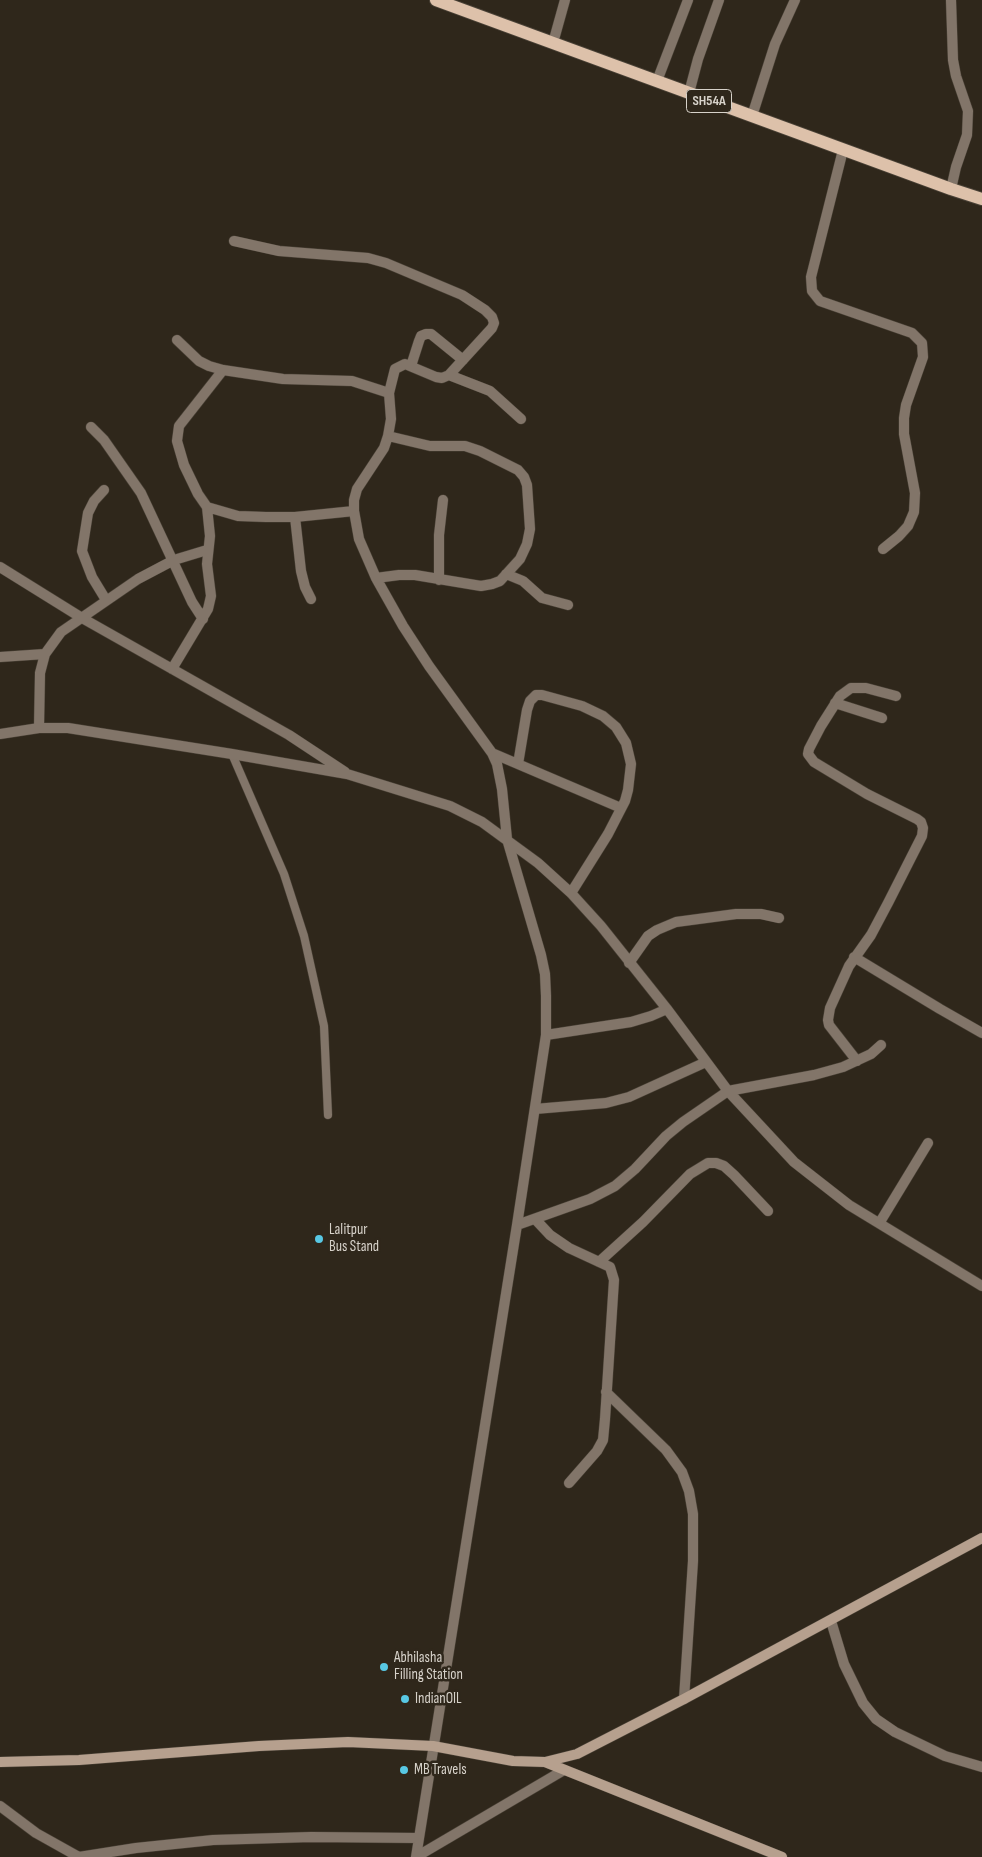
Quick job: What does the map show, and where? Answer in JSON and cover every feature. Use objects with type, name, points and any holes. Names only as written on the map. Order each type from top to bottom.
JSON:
[{"type":"main road","name":"SH54A","points":[[436,0],[843,150],[982,199]]},
{"type":"street","points":[[553,42],[565,0]]},
{"type":"street","points":[[657,81],[688,0]]},
{"type":"street","points":[[689,93],[698,59],[718,0]]},
{"type":"street","points":[[752,116],[775,44],[795,0]]},
{"type":"street","points":[[951,0],[956,76],[968,111],[967,135],[951,189]]},
{"type":"street","points":[[843,150],[811,277],[812,291],[820,300],[912,333],[922,343],[923,357],[906,405],[904,418],[904,434],[915,493],[914,512],[908,526],[883,549]]},
{"type":"street","points":[[234,241],[279,251],[368,258],[386,263],[462,295],[485,310],[492,317],[494,323],[492,328],[449,375],[442,378],[436,377],[405,364],[396,369],[389,393],[391,419],[388,436],[384,448],[357,489],[354,500],[359,539],[376,578],[403,626],[429,666],[492,753],[500,775],[507,839],[545,974],[546,1035],[416,1857]]},
{"type":"street","points":[[411,366],[421,336],[426,334],[431,334],[463,360]]},
{"type":"street","points":[[177,340],[199,361],[222,370],[283,379],[352,381],[389,393]]},
{"type":"street","points":[[172,669],[203,619],[211,596],[207,550],[210,536],[206,507],[184,465],[177,441],[179,426],[222,370]]},
{"type":"street","points":[[449,375],[490,391],[521,419]]},
{"type":"street","points":[[91,426],[104,440],[141,492],[192,602],[203,619]]},
{"type":"street","points":[[376,578],[399,575],[481,586],[492,584],[506,574],[520,559],[527,544],[530,529],[527,485],[524,477],[518,470],[480,451],[465,446],[430,446],[388,436]]},
{"type":"street","points":[[104,490],[94,501],[88,513],[82,551],[92,577],[106,600]]},
{"type":"street","points":[[440,580],[439,535],[443,500]]},
{"type":"street","points":[[206,507],[238,516],[295,517],[354,511]]},
{"type":"street","points":[[295,517],[301,571],[305,587],[311,599]]},
{"type":"street","points":[[39,728],[40,673],[45,654],[61,632],[138,579],[174,560],[207,550]]},
{"type":"street","points":[[0,567],[82,618],[289,735],[347,774]]},
{"type":"street","points":[[506,574],[524,581],[542,598],[568,605]]},
{"type":"street","points":[[0,658],[45,654]]},
{"type":"street","points":[[857,1061],[832,1030],[828,1020],[830,1008],[843,976],[854,957],[871,935],[888,903],[922,836],[923,828],[921,822],[917,819],[834,776],[811,759],[808,754],[811,743],[840,696],[851,688],[866,688],[896,696]]},
{"type":"street","points":[[518,764],[530,701],[536,696],[542,695],[582,706],[603,716],[616,727],[626,743],[631,764],[628,790],[608,834],[571,893]]},
{"type":"street","points":[[836,703],[882,718]]},
{"type":"street","points":[[0,734],[39,728],[68,728],[347,774],[450,806],[482,822],[538,863],[571,893],[601,926],[667,1009],[728,1091],[794,1162],[849,1205],[880,1222],[982,1286]]},
{"type":"street","points":[[492,753],[621,808]]},
{"type":"street","points":[[629,963],[648,936],[676,922],[736,914],[761,914],[778,918]]},
{"type":"street","points":[[854,957],[982,1033]]},
{"type":"street","points":[[546,1035],[631,1022],[667,1009]]},
{"type":"street","points":[[517,1225],[590,1198],[615,1186],[635,1169],[666,1136],[728,1091],[814,1075],[857,1061],[871,1054],[881,1045]]},
{"type":"street","points":[[535,1109],[606,1103],[621,1099],[664,1082],[706,1062]]},
{"type":"street","points":[[880,1222],[928,1143]]},
{"type":"street","points":[[599,1262],[643,1222],[690,1174],[708,1163],[724,1166],[734,1174],[768,1211]]},
{"type":"street","points":[[535,1219],[550,1235],[569,1248],[610,1267],[614,1280],[602,1440],[597,1451],[568,1484]]},
{"type":"street","points":[[606,1392],[666,1450],[682,1472],[689,1491],[693,1514],[694,1562],[684,1699]]},
{"type":"street","points":[[0,1762],[80,1760],[259,1746],[348,1742],[433,1746],[514,1761],[545,1762],[577,1754],[831,1621],[982,1538]]},
{"type":"street","points":[[831,1621],[844,1664],[863,1703],[876,1719],[895,1732],[945,1756],[982,1768]]},
{"type":"street","points":[[545,1762],[782,1857]]},
{"type":"street","points":[[416,1857],[564,1770]]},
{"type":"street","points":[[0,1806],[36,1833],[79,1857],[136,1848],[213,1840],[311,1837],[419,1838]]},
{"type":"lane","points":[[232,754],[284,874],[304,936],[324,1026],[328,1114]]},
{"type":"place","name":"Lalitpur Bus Stand","points":[[319,1239]]},
{"type":"place","name":"Abhilasha Filling Station","points":[[384,1667]]},
{"type":"place","name":"IndianOIL","points":[[405,1699]]},
{"type":"place","name":"MB Travels","points":[[404,1770]]}]
